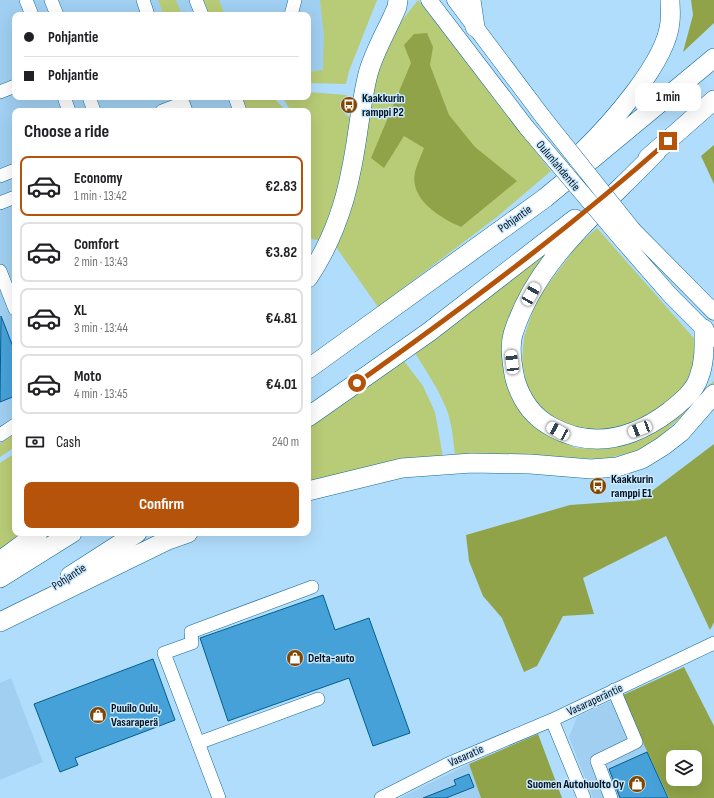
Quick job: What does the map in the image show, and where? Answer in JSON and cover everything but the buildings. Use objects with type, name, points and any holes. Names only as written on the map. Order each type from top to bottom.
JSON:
[{"type":"highway","points":[[471,0],[475,27]]},
{"type":"highway","points":[[506,224],[602,132],[642,81],[666,39],[670,22],[670,0]]},
{"type":"highway","points":[[312,273],[344,202],[368,74],[374,57],[400,2]]},
{"type":"highway","name":"Pohjantie","points":[[311,367],[506,224],[545,198],[714,58]]},
{"type":"highway","points":[[311,415],[429,332],[538,249],[657,151],[714,100]]},
{"type":"highway","points":[[657,151],[583,223],[563,246],[543,275],[526,304],[513,335],[511,351],[519,391],[529,407],[540,420],[558,431],[583,439],[604,439],[621,436],[658,420],[685,399],[699,378],[709,334]]},
{"type":"highway","points":[[311,490],[410,468],[472,463],[530,464],[591,469],[617,467],[642,459],[663,446],[681,432],[706,408],[714,394]]},
{"type":"highway","points":[[0,561],[34,536]]},
{"type":"highway","points":[[0,578],[67,536]]},
{"type":"highway","name":"Pohjantie","points":[[0,622],[132,536]]},
{"type":"highway","points":[[0,622],[168,540],[179,536]]},
{"type":"main road","name":"Oulunlahdentie","points":[[430,0],[527,128],[627,235],[714,312]]},
{"type":"main road","name":"Oulunlahdentie","points":[[455,0],[543,117],[670,295],[709,334]]},
{"type":"street","points":[[26,0],[31,12]]},
{"type":"street","points":[[51,0],[56,12]]},
{"type":"street","points":[[142,0],[147,12]]},
{"type":"street","points":[[196,0],[201,12]]},
{"type":"street","points":[[292,12],[295,0]]},
{"type":"street","points":[[0,92],[12,87]]},
{"type":"street","points":[[171,108],[183,104]]},
{"type":"street","points":[[0,176],[12,171]]},
{"type":"street","points":[[0,203],[12,198]]},
{"type":"street","points":[[0,271],[12,301]]},
{"type":"street","points":[[0,435],[12,427]]},
{"type":"street","points":[[219,798],[164,653],[192,643],[191,632],[312,587]]},
{"type":"street","name":"Vasaraperäntie","points":[[584,798],[552,720],[714,643]]},
{"type":"street","points":[[611,798],[597,761],[636,742],[614,690]]},
{"type":"street","points":[[198,743],[318,699]]},
{"type":"street","name":"Vasaratie","points":[[387,797],[450,762],[552,720]]},
{"type":"shaded area","points":[[0,0],[322,0],[326,74],[311,76],[311,12],[12,12],[12,100],[245,100],[249,108],[12,108],[12,438],[0,447]]},
{"type":"shaded area","points":[[11,678],[43,762],[0,780],[0,683]]},
{"type":"shaded area","points":[[621,696],[669,798],[593,798],[569,737],[577,717]]},
{"type":"shaded area","points":[[469,764],[481,798],[400,798]]},
{"type":"green space","points":[[158,0],[176,0],[181,12],[163,12]]},
{"type":"green space","points":[[203,0],[219,0],[224,12],[208,12]]},
{"type":"green space","points":[[320,0],[377,0],[349,71],[346,84],[311,83],[311,72],[323,70],[324,35]]},
{"type":"green space","points":[[418,0],[551,171],[498,216],[378,307],[336,247],[352,204],[375,76],[393,32]]},
{"type":"green space","points":[[691,0],[714,0],[714,23],[683,52],[693,15]]},
{"type":"green space","points":[[427,33],[433,47],[430,65],[449,115],[475,147],[517,181],[461,227],[436,213],[421,199],[417,191],[414,182],[415,172],[424,148],[404,136],[384,168],[371,158],[411,63],[404,45],[414,34]]},
{"type":"green space","points":[[311,92],[347,95],[344,113],[350,117],[345,165],[333,210],[321,241],[311,239],[311,108],[289,108],[284,100],[311,100]]},
{"type":"green space","points":[[243,100],[276,100],[283,108],[246,108]]},
{"type":"green space","points":[[714,145],[714,184],[701,156]]},
{"type":"green space","points":[[597,228],[699,344],[696,371],[683,391],[655,415],[615,431],[580,432],[540,410],[528,390],[522,363],[524,337],[537,299],[577,246]]},
{"type":"green space","points":[[563,239],[511,324],[526,417],[548,436],[576,448],[607,449],[652,433],[714,381],[714,386],[655,441],[636,451],[605,459],[455,454],[448,413],[436,387],[415,353]]},
{"type":"green space","points":[[404,361],[423,386],[435,412],[443,457],[311,484],[311,424]]},
{"type":"green space","points":[[12,435],[12,449],[0,457],[0,444]]},
{"type":"green space","points":[[714,444],[714,622],[710,630],[666,536],[583,578],[594,614],[563,616],[537,666],[524,672],[502,618],[483,596],[469,561],[466,535],[570,505],[640,500]]},
{"type":"green space","points":[[12,455],[12,536],[27,536],[0,555],[0,463]]},
{"type":"green space","points":[[684,667],[714,726],[714,798],[669,798],[621,696]]},
{"type":"green space","points":[[538,734],[562,798],[481,798],[469,764]]},
{"type":"place","name":"Kaakkurin ramppi P2","points":[[349,105]]},
{"type":"place","name":"Kaakkurin ramppi E1","points":[[598,486]]},
{"type":"place","name":"Delta-auto","points":[[295,658]]},
{"type":"place","name":"Puuilo Oulu, Vasaraperä","points":[[98,715]]},
{"type":"place","name":"Suomen Autohuolto Oy","points":[[637,784]]},
{"type":"route","points":[[357,383],[429,332],[538,249],[668,141]]}]
